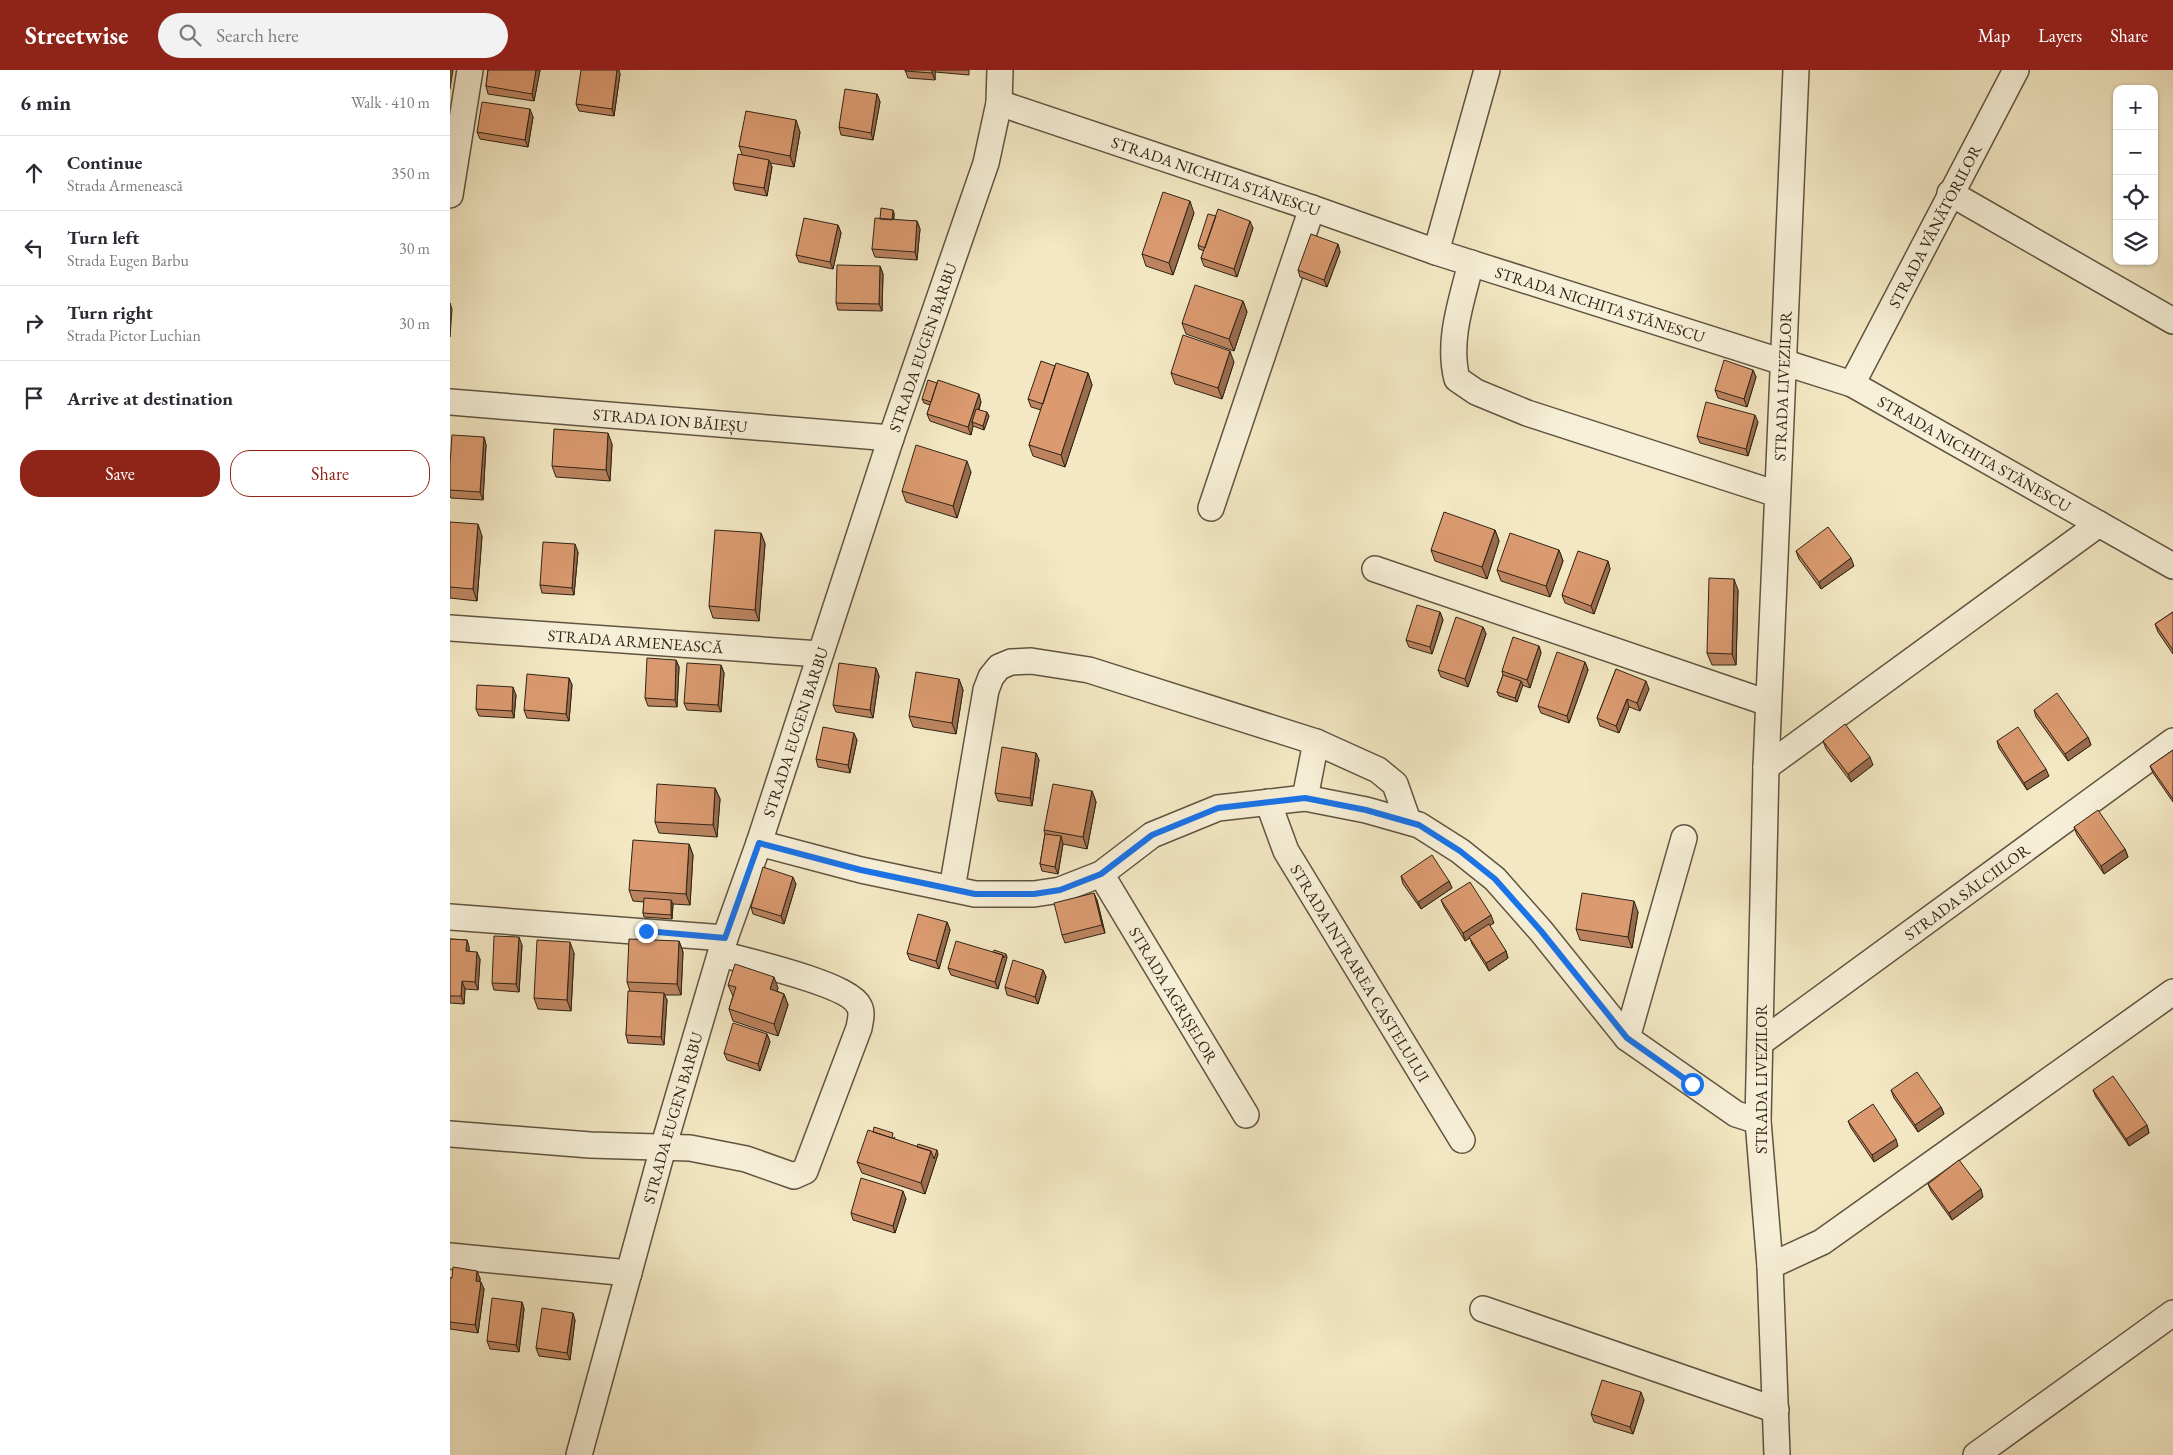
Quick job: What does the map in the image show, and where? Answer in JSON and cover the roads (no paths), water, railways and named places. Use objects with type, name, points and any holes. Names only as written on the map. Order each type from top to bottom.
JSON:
[{"type":"street","points":[[450,195],[470,70]]},
{"type":"street","name":"STRADA EUGEN BARBU","points":[[579,1455],[663,1148],[723,946],[759,843],[891,438],[986,163],[999,103],[1000,70]]},
{"type":"street","points":[[1436,252],[1487,70]]},
{"type":"street","name":"STRADA LIVEZILOR","points":[[1777,1455],[1770,1266],[1758,1121],[1768,703],[1796,70]]},
{"type":"street","name":"STRADA VÂNĂTORILOR","points":[[1852,384],[1950,193],[2016,70]]},
{"type":"street","name":"STRADA NICHITA STĂNESCU","points":[[999,103],[1312,208],[1436,252],[1852,384],[2173,566]]},
{"type":"street","points":[[1950,193],[2173,321]]},
{"type":"street","points":[[1211,508],[1312,208]]},
{"type":"street","points":[[1471,263],[1456,321],[1453,359],[1457,379],[1467,387],[1527,412],[1777,494]]},
{"type":"street","name":"STRADA ION BĂIEȘU","points":[[450,402],[891,438]]},
{"type":"street","points":[[1766,767],[2099,524]]},
{"type":"street","points":[[1375,569],[1768,703]]},
{"type":"street","name":"STRADA ARMENEASCĂ","points":[[450,628],[820,654]]},
{"type":"street","points":[[952,889],[986,690],[991,677],[999,667],[1011,662],[1031,661],[1089,670],[1316,742],[1384,775],[1395,784],[1408,821]]},
{"type":"street","name":"STRADA SĂLCIILOR","points":[[1760,1043],[2173,741]]},
{"type":"street","points":[[1305,798],[1316,742]]},
{"type":"street","points":[[759,843],[861,870],[975,894],[1034,894],[1060,890],[1101,874],[1152,835],[1218,808],[1305,798],[1366,810],[1408,821],[1419,825],[1460,851],[1495,879],[1541,931],[1627,1038],[1736,1114],[1758,1121]]},
{"type":"street","name":"STRADA INTRAREA CASTELULUI","points":[[1268,802],[1286,851],[1462,1140]]},
{"type":"street","points":[[1627,1038],[1684,838]]},
{"type":"street","name":"STRADA AGRIȘELOR","points":[[1101,874],[1246,1115]]},
{"type":"street","points":[[450,917],[723,946],[833,988],[853,998],[859,1006],[861,1016],[859,1028],[808,1165],[805,1172],[799,1175],[785,1174],[746,1159],[690,1148],[590,1145],[450,1134]]},
{"type":"street","points":[[1770,1266],[1822,1242],[2173,992]]},
{"type":"street","points":[[450,1256],[629,1273]]},
{"type":"street","points":[[1482,1309],[1776,1410]]},
{"type":"street","points":[[1976,1455],[2173,1313]]}]
